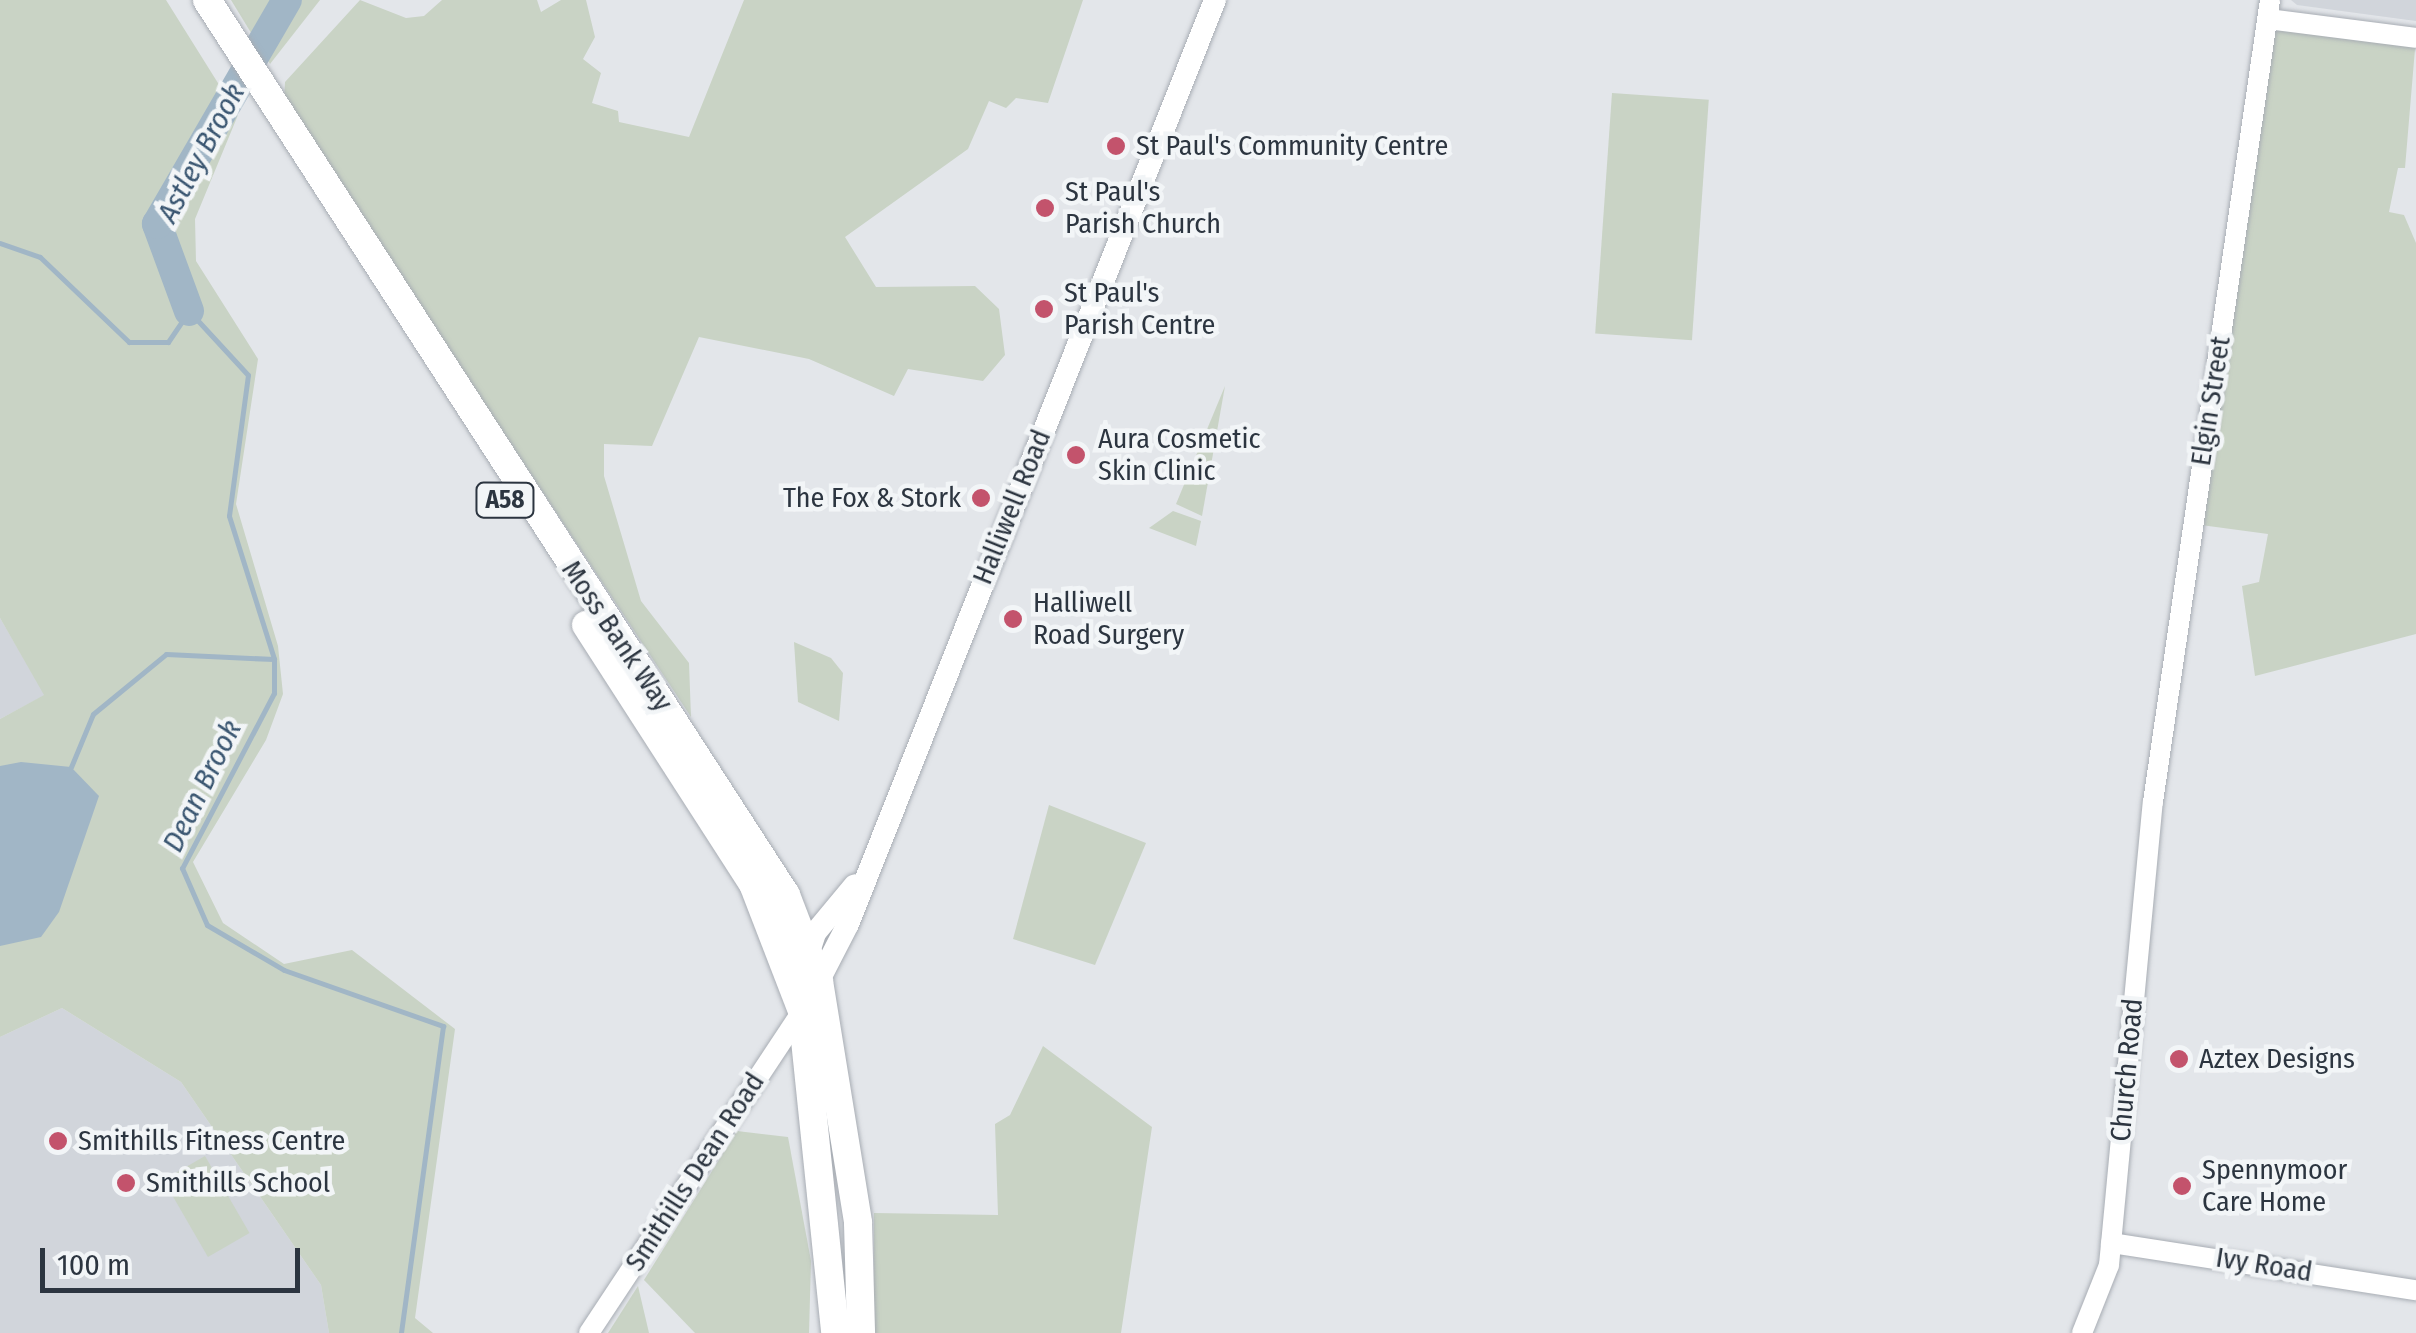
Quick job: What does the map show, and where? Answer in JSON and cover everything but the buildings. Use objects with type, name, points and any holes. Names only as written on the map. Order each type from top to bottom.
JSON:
[{"type":"highway","name":"Moss Bank Way","points":[[187,0],[723,833],[752,884],[802,1011],[835,1333]]},
{"type":"highway","name":"Moss Bank Way","points":[[207,0],[521,492],[767,858],[820,981],[858,1222],[861,1333]]},
{"type":"main road","name":"Halliwell Road","points":[[802,1011],[820,981],[866,870],[1215,0]]},
{"type":"main road","points":[[802,1011],[808,948],[866,870]]},
{"type":"street","points":[[2269,9],[2416,38]]},
{"type":"street","name":"Elgin Street","points":[[2153,802],[2269,9]]},
{"type":"street","name":"Church Road","points":[[2082,1333],[2111,1244],[2153,802]]},
{"type":"street","name":"Smithills Dean Road","points":[[589,1333],[802,1011]]},
{"type":"street","name":"Ivy Road","points":[[2111,1244],[2416,1290]]},
{"type":"shaded area","points":[[2291,0],[2416,0],[2416,21],[2297,5]]},
{"type":"shaded area","points":[[0,618],[45,695],[0,719]]},
{"type":"shaded area","name":"Smithills School","points":[[62,1008],[181,1082],[321,1285],[329,1333],[0,1333],[0,1037]]},
{"type":"green space","points":[[0,0],[166,0],[238,115],[195,219],[196,261],[258,359],[236,504],[278,646],[283,694],[266,740],[193,862],[223,923],[284,964],[352,950],[455,1029],[415,1318],[433,1333],[329,1333],[321,1285],[181,1082],[62,1008],[0,1037],[0,719],[44,695],[0,618]]},
{"type":"green space","points":[[231,0],[320,0],[270,64]]},
{"type":"green space","points":[[360,0],[406,18],[424,16],[442,0],[537,0],[541,12],[561,0],[586,0],[595,37],[583,59],[601,73],[592,103],[618,111],[619,122],[689,137],[744,0],[1083,0],[1048,103],[1016,98],[1006,108],[989,101],[968,149],[845,237],[876,287],[975,286],[999,309],[1005,355],[983,381],[908,369],[894,396],[809,359],[699,337],[652,446],[604,444],[604,476],[641,601],[689,663],[691,717],[284,100],[285,82]]},
{"type":"green space","points":[[2268,19],[2416,37],[2405,168],[2398,168],[2389,212],[2404,215],[2416,243],[2416,634],[2255,676],[2242,586],[2259,582],[2268,534],[2201,525]]},
{"type":"green space","points":[[1612,93],[1709,100],[1692,340],[1595,333]]},
{"type":"green space","points":[[1225,386],[1202,516],[1176,504]]},
{"type":"green space","points":[[1173,511],[1201,521],[1196,546],[1149,528]]},
{"type":"green space","points":[[794,642],[831,658],[843,673],[839,721],[798,702]]},
{"type":"green space","points":[[1049,805],[1146,843],[1095,965],[1013,939]]},
{"type":"green space","points":[[1043,1046],[1152,1127],[1121,1333],[874,1333],[874,1213],[998,1215],[995,1124],[1010,1115]]},
{"type":"green space","points":[[737,1131],[788,1137],[811,1261],[809,1333],[695,1333],[644,1280]]},
{"type":"green space","points":[[205,1156],[250,1233],[208,1257],[163,1180]]},
{"type":"green space","points":[[638,1286],[649,1333],[608,1333]]},
{"type":"water","points":[[21,762],[71,767],[99,796],[59,912],[41,937],[0,946],[0,766]]},
{"type":"waterway","name":"Astley Brook","points":[[189,311],[157,224],[287,0]]},
{"type":"waterway","name":"Dean Brook","points":[[0,243],[40,257],[129,342],[168,342],[189,311],[248,375],[229,516],[274,659],[274,693],[182,868],[207,925],[284,970],[443,1026],[401,1333]]},
{"type":"waterway","points":[[71,767],[93,714],[166,654],[274,659]]},
{"type":"place","name":"St Paul's Community Centre","points":[[1116,146]]},
{"type":"place","name":"St Paul's Parish Church","points":[[1045,208]]},
{"type":"place","name":"St Paul's Parish Centre","points":[[1044,309]]},
{"type":"place","name":"Aura Cosmetic Skin Clinic","points":[[1076,455]]},
{"type":"place","name":"The Fox & Stork","points":[[981,498]]},
{"type":"place","name":"Halliwell Road Surgery","points":[[1013,619]]},
{"type":"place","name":"Aztex Designs","points":[[2179,1059]]},
{"type":"place","name":"Smithills Fitness Centre","points":[[58,1141]]},
{"type":"place","name":"Smithills School","points":[[126,1183]]},
{"type":"place","name":"Spennymoor Care Home","points":[[2182,1186]]}]
